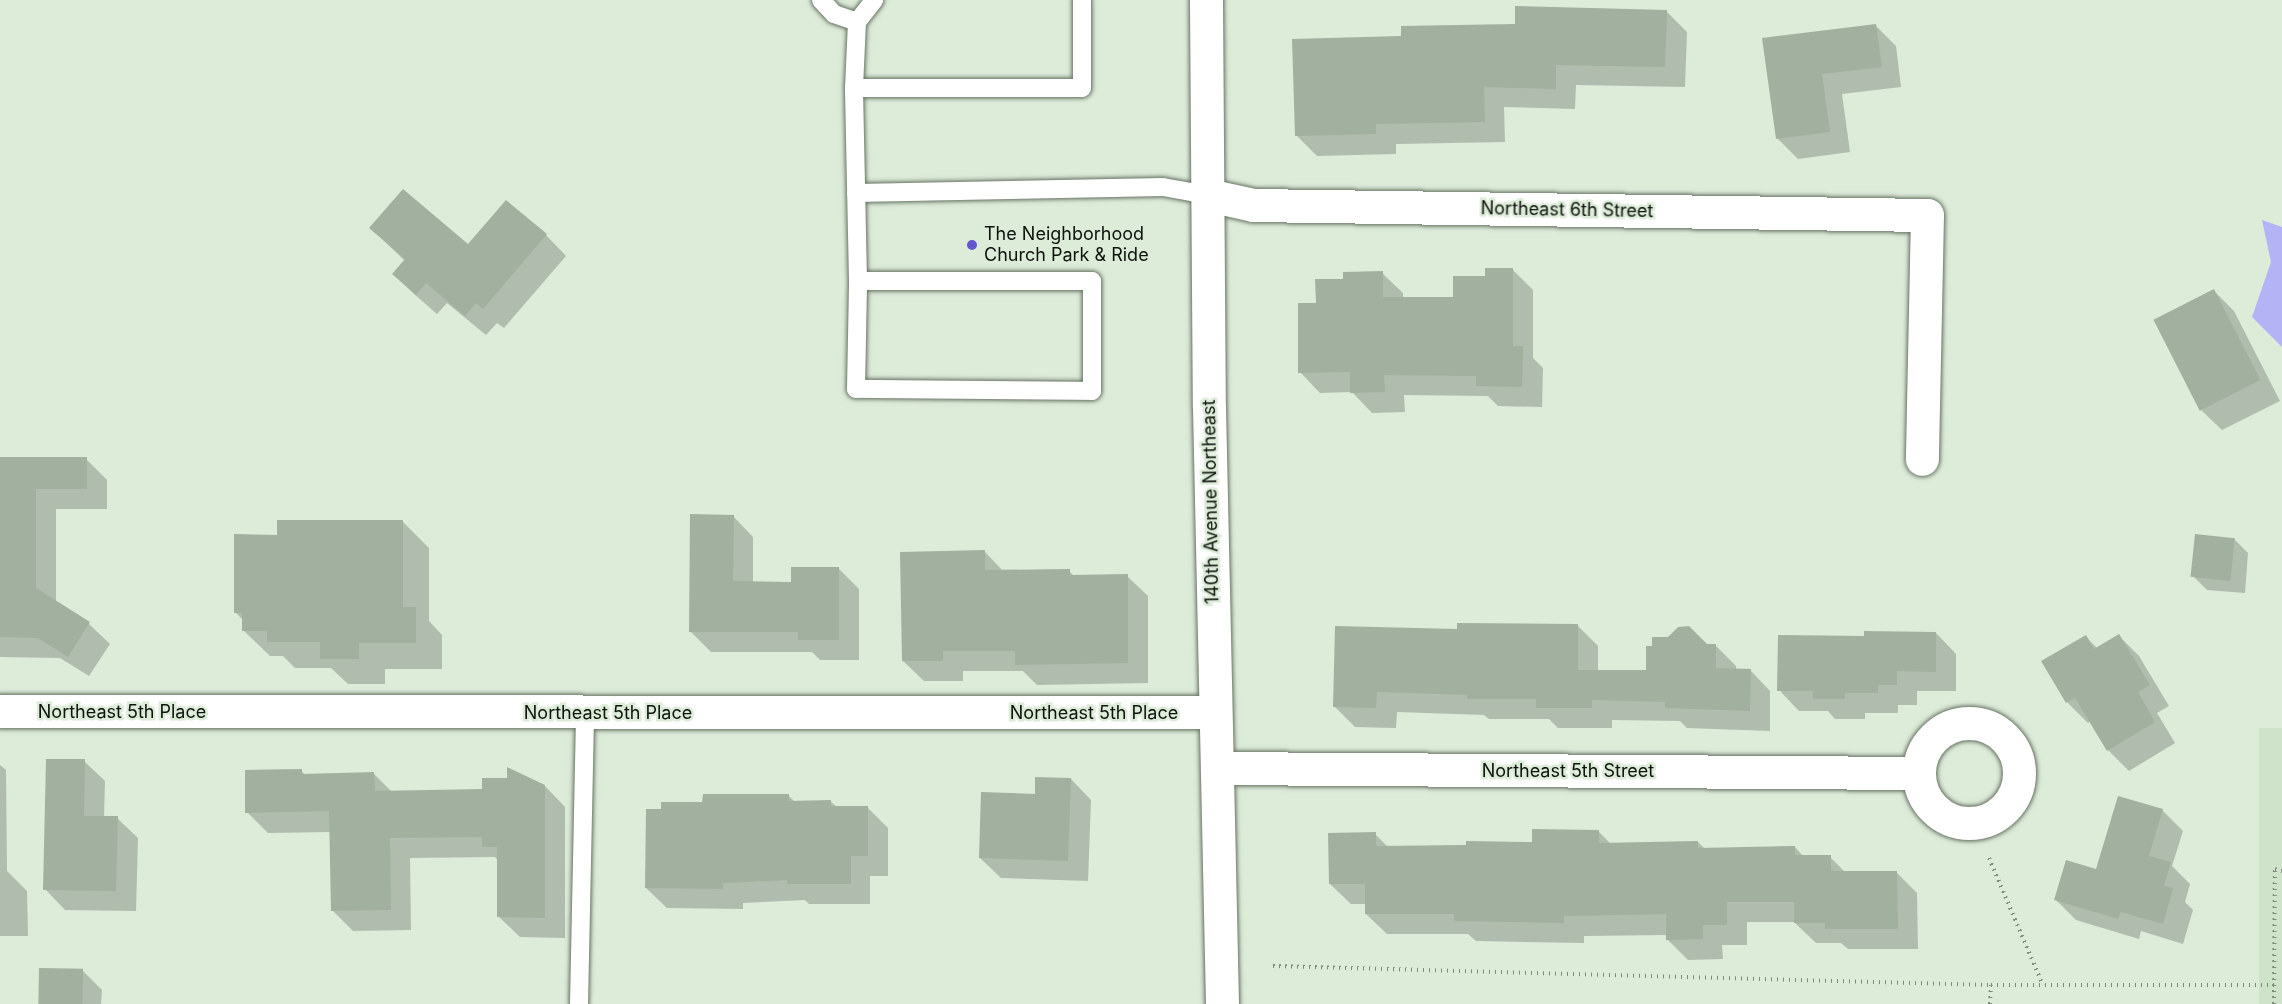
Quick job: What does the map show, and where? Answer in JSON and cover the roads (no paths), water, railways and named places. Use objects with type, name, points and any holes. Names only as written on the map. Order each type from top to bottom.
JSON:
[{"type":"street","name":"140th Avenue Northeast","points":[[1206,0],[1215,712],[1222,1004]]},
{"type":"street","name":"Northeast 6th Street","points":[[1208,195],[1253,205],[1927,215],[1922,459]]},
{"type":"street","name":"Northeast 5th Place","points":[[0,711],[1215,712]]},
{"type":"street","name":"Northeast 5th Street","points":[[1217,768],[1918,773]]},
{"type":"lane","points":[[821,0],[834,14],[857,22]]},
{"type":"lane","points":[[858,281],[1092,281],[1092,391],[856,389],[858,281],[854,88],[857,22],[874,0]]},
{"type":"lane","points":[[854,88],[1082,88],[1082,0]]},
{"type":"lane","points":[[856,193],[1163,187],[1208,195]]},
{"type":"lane","points":[[579,1004],[585,713]]},
{"type":"water","points":[[2262,220],[2282,227],[2282,347],[2252,317],[2271,262]]},
{"type":"place","name":"The Neighborhood Church Park & Ride","points":[[972,245]]}]
